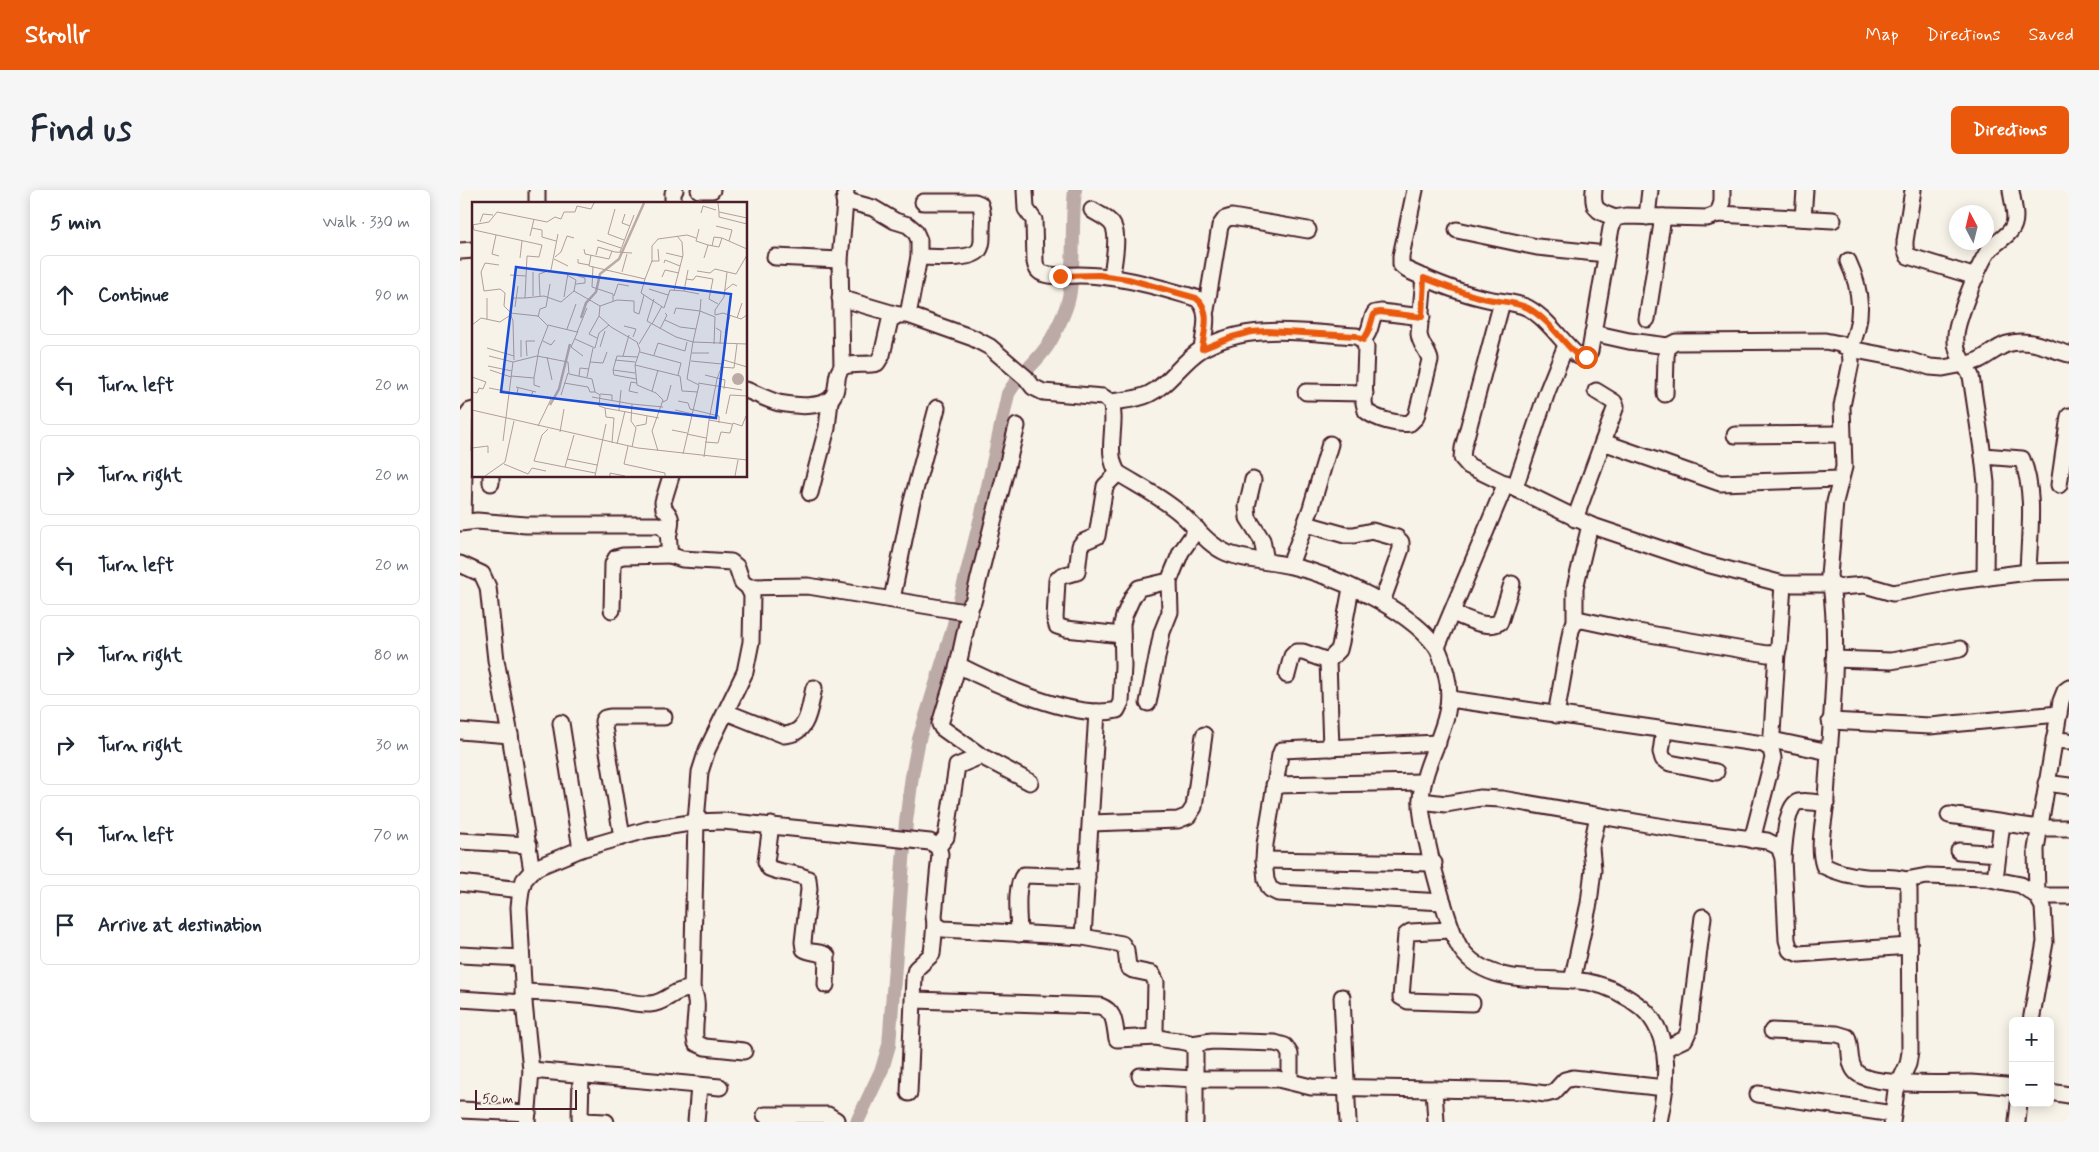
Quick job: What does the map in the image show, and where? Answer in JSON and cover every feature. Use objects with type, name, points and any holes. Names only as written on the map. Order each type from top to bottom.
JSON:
[{"type":"street","points":[[673,202],[675,190]]},
{"type":"street","points":[[699,190],[712,190]]},
{"type":"street","points":[[1025,190],[1026,209],[1034,220],[1036,268],[1041,272],[1060,276],[1112,276],[1128,279],[1196,298],[1203,303],[1206,310]]},
{"type":"street","points":[[1415,190],[1401,256],[1401,265],[1424,278],[1466,294],[1516,303],[1541,317],[1578,356],[1586,357],[1590,351],[1606,254],[1615,218]]},
{"type":"street","points":[[1594,190],[1594,205],[1598,212],[1615,218],[1626,216],[1707,218],[1718,214],[1833,220]]},
{"type":"street","points":[[1646,216],[1650,190]]},
{"type":"street","points":[[1718,214],[1722,202],[1722,190]]},
{"type":"street","points":[[1803,218],[1805,190]]},
{"type":"street","points":[[1913,190],[1905,241],[1908,256],[1976,277]]},
{"type":"street","points":[[1985,578],[1986,484],[1983,456],[1971,376],[1957,351],[1956,334],[1976,277],[1989,250],[2010,231],[2014,224],[2011,190]]},
{"type":"street","points":[[810,493],[827,428],[830,401],[835,393],[838,375],[842,368],[840,260],[845,195],[895,221],[908,225],[916,231],[919,240],[919,257],[903,315]]},
{"type":"street","points":[[919,257],[974,254],[980,249],[982,244],[983,209],[980,204],[975,202],[923,202]]},
{"type":"street","points":[[1092,210],[1112,223],[1115,230],[1116,238],[1112,276]]},
{"type":"street","points":[[1202,349],[1206,310],[1220,226],[1225,219],[1232,217],[1308,230]]},
{"type":"street","points":[[1647,319],[1663,217]]},
{"type":"street","points":[[1457,230],[1528,246],[1606,254]]},
{"type":"street","points":[[775,257],[840,260]]},
{"type":"street","points":[[1848,261],[1858,290],[1859,320],[1858,332],[1850,349],[1852,362],[1842,406],[1844,466],[1835,502],[1829,576],[1831,584],[1834,659],[1826,804],[1821,856],[1824,866],[1834,871],[1865,877],[1896,877],[1906,880],[1927,876],[1995,879],[2021,885],[2037,896],[2044,907],[2045,942],[2033,1017]]},
{"type":"street","points":[[1111,402],[1136,399],[1148,394],[1159,388],[1202,349],[1232,337],[1267,331],[1356,336],[1363,340],[1366,347],[1366,411],[1372,415],[1404,424],[1410,423],[1416,418],[1430,360],[1428,353],[1420,342],[1419,334],[1424,278]]},
{"type":"street","points":[[840,298],[903,315],[973,338],[990,347],[1026,378],[1033,387],[1043,392],[1103,397],[1111,402],[1114,410],[1111,456],[1113,465],[1118,473],[1174,508],[1216,547],[1229,554],[1311,571],[1382,602],[1412,622],[1437,647],[1449,684],[1450,699],[1446,722],[1423,782],[1421,801],[1434,864],[1451,930],[1460,948],[1471,962],[1490,972],[1520,978],[1572,981],[1605,987],[1630,998],[1650,1015],[1661,1036],[1664,1049],[1665,1088],[1659,1122]]},
{"type":"street","points":[[1502,302],[1469,419],[1462,458],[1468,466],[1510,485],[1575,519],[1703,563],[1783,584],[1831,584],[1841,587],[1865,585],[1893,593],[2028,572],[2069,570]]},
{"type":"street","points":[[1363,340],[1371,328],[1372,317],[1375,313],[1422,317]]},
{"type":"street","points":[[842,368],[850,364],[868,366],[877,363],[882,356],[890,320],[903,315]]},
{"type":"street","points":[[1593,333],[1629,342],[1668,346],[1676,342],[1825,341],[1840,344],[1850,349],[1908,360],[1930,367],[1943,368],[1972,363],[1985,358],[2007,344],[2022,342],[2037,343],[2069,354]]},
{"type":"street","points":[[1437,647],[1510,485],[1566,345]]},
{"type":"street","points":[[1665,394],[1668,346]]},
{"type":"street","points":[[748,391],[776,402],[790,405],[821,404],[830,401]]},
{"type":"street","points":[[1306,392],[1365,394]]},
{"type":"street","points":[[1575,519],[1616,404],[1596,392]]},
{"type":"street","points":[[892,599],[911,505],[937,408]]},
{"type":"street","points":[[472,412],[465,418],[462,522],[526,525],[658,525],[666,528],[669,533]]},
{"type":"street","points":[[2059,485],[2069,416]]},
{"type":"street","points":[[1017,426],[968,609],[958,665],[940,724],[942,728],[981,756],[1030,782]]},
{"type":"street","points":[[1735,435],[1842,434]]},
{"type":"street","points":[[1603,442],[1720,483],[1840,480]]},
{"type":"street","points":[[1290,566],[1306,524],[1330,444]]},
{"type":"street","points":[[1983,456],[2022,459],[2028,474],[2028,572]]},
{"type":"street","points":[[1118,473],[1105,486],[1097,536],[1083,542],[1080,546],[1077,572],[1061,576],[1057,580],[1055,619],[1057,626],[1066,629],[1122,636]]},
{"type":"street","points":[[670,478],[663,502],[664,509],[670,514],[672,521],[669,533],[670,555]]},
{"type":"street","points":[[1253,480],[1247,506],[1248,518],[1262,540],[1266,561]]},
{"type":"street","points":[[1306,524],[1345,535],[1372,531],[1397,538],[1401,542],[1401,549],[1382,602]]},
{"type":"street","points":[[1556,714],[1574,622],[1575,588],[1590,525]]},
{"type":"street","points":[[1148,703],[1162,632],[1170,612],[1169,581],[1181,552],[1197,529]]},
{"type":"street","points":[[612,610],[613,564],[616,558],[623,556],[670,555],[682,559],[732,562],[737,567],[742,582],[748,587],[752,595],[751,642],[747,663],[703,760],[696,822],[692,989],[696,996],[694,1035],[696,1043],[704,1047],[744,1051]]},
{"type":"street","points":[[460,564],[482,574],[488,587],[496,660],[532,871]]},
{"type":"street","points":[[958,665],[980,676],[1056,705],[1097,712],[1117,710],[1120,702],[1123,666],[1122,636],[1124,616],[1132,596],[1139,588],[1169,581]]},
{"type":"street","points":[[1452,613],[1487,625],[1494,625],[1500,622],[1512,584]]},
{"type":"street","points":[[1752,840],[1773,758],[1771,745],[1783,584]]},
{"type":"street","points":[[748,587],[808,586],[939,607],[968,609]]},
{"type":"street","points":[[1331,748],[1328,661],[1339,650],[1351,588]]},
{"type":"street","points":[[1574,622],[1582,620],[1638,632],[1768,654],[1777,653]]},
{"type":"street","points":[[1834,659],[1891,661],[1960,649]]},
{"type":"street","points":[[1287,675],[1292,656],[1296,652],[1303,652],[1328,661]]},
{"type":"street","points":[[726,712],[784,734],[798,732],[806,724],[814,688]]},
{"type":"street","points":[[2037,896],[2035,868],[2039,828],[2046,783],[2062,741],[2059,714],[2065,691],[2069,688]]},
{"type":"street","points":[[1450,699],[1664,731],[1829,752]]},
{"type":"street","points":[[1083,937],[1097,712]]},
{"type":"street","points":[[1830,721],[1930,726],[2059,714]]},
{"type":"street","points":[[622,837],[603,721],[610,716],[664,717]]},
{"type":"street","points":[[561,723],[581,849]]},
{"type":"street","points":[[1664,731],[1661,752],[1663,759],[1670,763],[1716,772]]},
{"type":"street","points":[[460,732],[510,735]]},
{"type":"street","points":[[1091,823],[1178,820],[1188,816],[1194,806],[1204,735]]},
{"type":"street","points":[[1438,743],[1289,748],[1282,750],[1274,785],[1264,860],[1266,880],[1270,889],[1278,893],[1443,902]]},
{"type":"street","points":[[938,847],[946,837],[958,766],[981,756]]},
{"type":"street","points":[[1274,785],[1423,782]]},
{"type":"street","points":[[2046,783],[2069,786]]},
{"type":"street","points":[[1421,801],[1454,804],[1488,797],[1767,842],[1778,847],[1783,858]]},
{"type":"street","points":[[1826,804],[1798,802],[1793,805],[1789,812],[1783,858],[1787,940],[1790,950],[1799,954],[1909,946]]},
{"type":"street","points":[[1949,815],[2039,828],[2069,828]]},
{"type":"street","points":[[1572,981],[1589,903],[1593,870],[1591,848],[1598,816]]},
{"type":"street","points":[[460,1110],[527,1118],[531,1070],[521,958],[521,890],[524,880],[532,871],[549,861],[581,849],[646,830],[696,822],[723,821],[771,825],[916,840],[930,842],[938,847],[940,854],[934,916],[936,924],[932,954],[916,969],[909,1093]]},
{"type":"street","points":[[1995,879],[2002,823]]},
{"type":"street","points":[[771,825],[766,862],[769,868],[777,872],[800,875],[808,879],[809,889],[803,942],[804,949],[827,956],[826,985]]},
{"type":"street","points":[[460,841],[529,845]]},
{"type":"street","points":[[1959,851],[1998,854]]},
{"type":"street","points":[[1264,860],[1434,864]]},
{"type":"street","points":[[1019,934],[1018,888],[1020,880],[1024,875],[1088,877]]},
{"type":"street","points":[[1758,1094],[1893,1118],[1896,1090],[1908,1064],[1910,1052],[1909,889],[1906,880]]},
{"type":"street","points":[[460,882],[521,890]]},
{"type":"street","points":[[2037,896],[2069,896]]},
{"type":"street","points":[[1664,1049],[1685,1039],[1689,1030],[1703,917]]},
{"type":"street","points":[[936,924],[944,929],[1083,937],[1122,944],[1126,950],[1128,967],[1152,974],[1156,982],[1155,1030],[1157,1037]]},
{"type":"street","points":[[1451,930],[1410,932],[1406,935],[1401,997],[1408,1001],[1472,1003]]},
{"type":"street","points":[[460,955],[521,958]]},
{"type":"street","points":[[460,999],[524,997],[604,998],[650,1004],[661,1001],[671,993],[683,989],[692,989]]},
{"type":"street","points":[[1342,997],[1348,1122]]},
{"type":"street","points":[[914,1000],[1100,1006],[1108,1009],[1112,1015],[1117,1039],[1157,1037],[1164,1040],[1186,1041],[1192,1044],[1221,1042],[1275,1043],[1285,1046],[1290,1054],[1290,1081]]},
{"type":"street","points":[[1772,1031],[1836,1034],[1847,1037],[1851,1045],[1851,1065],[1857,1073],[1866,1078],[1899,1082],[1972,1083],[2009,1087]]},
{"type":"street","points":[[1192,1044],[1195,1051],[1195,1122]]},
{"type":"street","points":[[531,1070],[720,1087]]},
{"type":"street","points":[[581,1076],[580,1118],[583,1121],[606,1122]]},
{"type":"street","points":[[1140,1076],[1195,1079],[1278,1079],[1311,1087],[1522,1091],[1546,1094],[1554,1092],[1565,1080],[1573,1078],[1665,1088]]},
{"type":"street","points":[[696,1122],[699,1086]]},
{"type":"street","points":[[1434,1090],[1436,1122]]},
{"type":"street","points":[[2054,1093],[2069,1095]]},
{"type":"street","points":[[2017,1122],[2019,1107]]},
{"type":"street","points":[[765,1114],[828,1115],[836,1120],[836,1122]]},
{"type":"waterway","points":[[857,1122],[882,1069],[889,1045],[906,822],[919,739],[952,632],[983,509],[1008,394],[1051,340],[1068,303],[1072,272],[1075,190]]},
{"type":"route","points":[[1060,276],[1112,276],[1196,298],[1203,303],[1206,310],[1202,349],[1232,337],[1251,332],[1267,331],[1356,336],[1363,340],[1371,328],[1372,317],[1375,313],[1422,317],[1424,278],[1466,294],[1516,303],[1528,308],[1541,317],[1578,356],[1586,357]]}]
